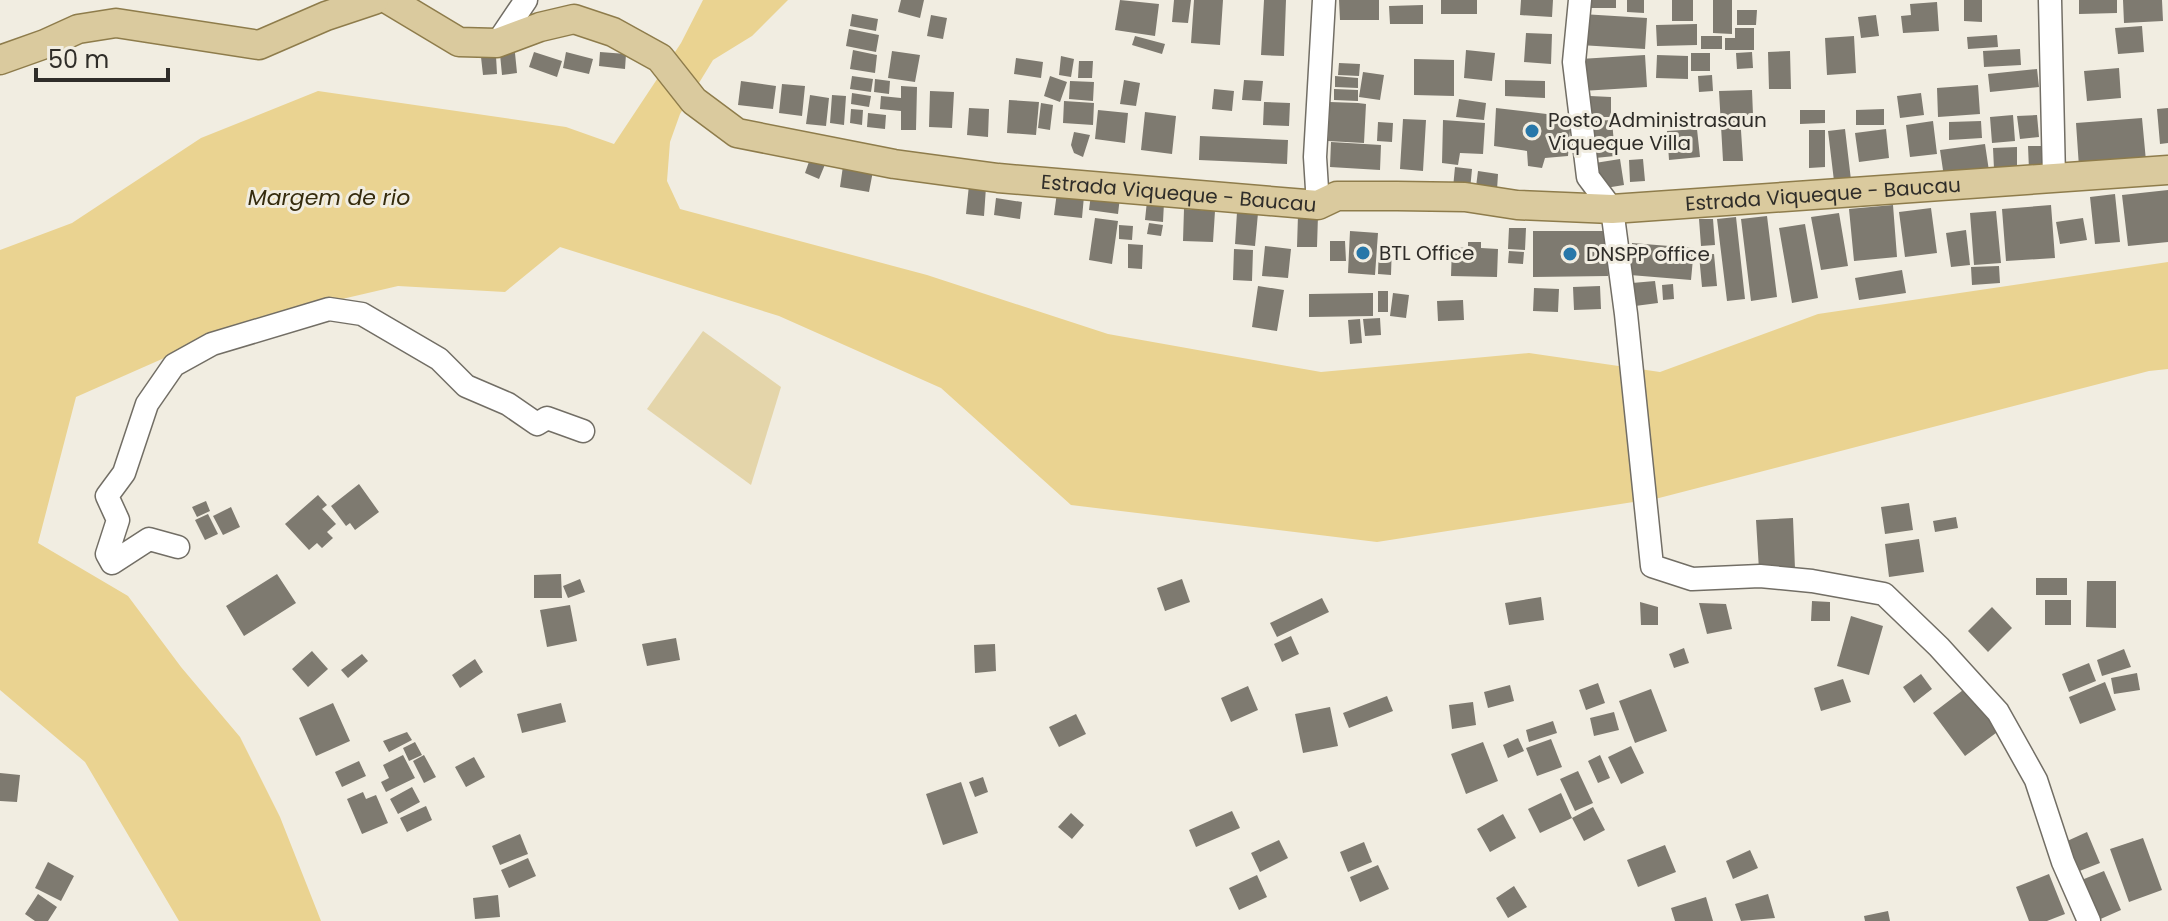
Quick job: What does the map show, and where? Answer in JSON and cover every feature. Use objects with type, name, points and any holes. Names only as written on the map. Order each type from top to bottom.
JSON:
[{"type":"main road","points":[[0,60],[78,29],[116,23],[259,45],[326,16],[374,0]]},
{"type":"main road","name":"Estrada Viqueque - Baucau","points":[[389,0],[459,42],[497,43],[540,27],[574,19],[613,32],[660,58],[694,101],[737,133],[894,164],[998,178],[1318,205],[1337,196],[1397,196],[1465,197],[1517,205],[1612,209],[2168,170]]},
{"type":"street","points":[[497,43],[526,0]]},
{"type":"street","points":[[1318,205],[1315,157],[1324,0]]},
{"type":"street","points":[[1580,0],[1574,62],[1588,177],[1612,209],[1652,566],[1692,579],[1760,576],[1812,581],[1884,594],[1939,647],[1998,712],[2036,780],[2063,862],[2089,921]]},
{"type":"street","points":[[2050,0],[2054,178]]},
{"type":"street","points":[[178,547],[149,539],[112,563],[107,554],[118,520],[107,496],[124,473],[147,404],[174,365],[212,344],[329,309],[362,314],[439,359],[466,386],[508,404],[537,424],[547,418],[583,431]]},
{"type":"shaded area","points":[[703,331],[781,387],[751,485],[647,409]]},
{"type":"water","name":"Margem de rio","points":[[703,0],[788,0],[752,36],[713,60],[680,114],[670,142],[667,181],[680,209],[927,275],[1108,334],[1321,372],[1529,353],[1660,372],[1818,314],[2168,262],[2168,369],[2149,371],[1659,498],[1377,542],[1071,505],[941,388],[779,316],[560,247],[505,292],[398,286],[248,321],[76,397],[38,543],[128,596],[181,667],[240,737],[280,817],[321,921],[179,921],[85,762],[0,690],[0,250],[72,223],[201,138],[318,91],[566,127],[614,144],[681,43]]},
{"type":"building","points":[[901,0],[924,0],[920,18],[898,12]]},
{"type":"building","points":[[1120,0],[1159,4],[1155,36],[1115,30]]},
{"type":"building","points":[[1174,0],[1191,0],[1188,23],[1172,22]]},
{"type":"building","points":[[1194,0],[1223,0],[1220,45],[1191,43]]},
{"type":"building","points":[[1264,0],[1286,0],[1284,56],[1261,55]]},
{"type":"building","points":[[1339,0],[1379,0],[1379,20],[1340,20]]},
{"type":"building","points":[[1441,0],[1477,0],[1477,14],[1441,14]]},
{"type":"building","points":[[1521,0],[1553,0],[1552,17],[1520,15]]},
{"type":"building","points":[[1583,0],[1616,0],[1616,8],[1583,8]]},
{"type":"building","points":[[1627,0],[1644,0],[1644,13],[1627,12]]},
{"type":"building","points":[[1672,0],[1693,0],[1693,21],[1672,21]]},
{"type":"building","points":[[1713,0],[1732,0],[1732,34],[1713,33]]},
{"type":"building","points":[[1964,0],[1982,0],[1982,22],[1964,21]]},
{"type":"building","points":[[2079,0],[2117,0],[2117,13],[2079,14]]},
{"type":"building","points":[[2123,0],[2162,0],[2163,21],[2124,23]]},
{"type":"building","points":[[1937,2],[1939,31],[1903,33],[1901,16],[1911,15],[1910,4]]},
{"type":"building","points":[[1423,5],[1423,24],[1390,24],[1389,6]]},
{"type":"building","points":[[1737,10],[1757,10],[1756,25],[1737,25]]},
{"type":"building","points":[[852,14],[878,19],[876,31],[850,26]]},
{"type":"building","points":[[1582,14],[1647,18],[1645,49],[1580,45]]},
{"type":"building","points":[[931,15],[947,18],[943,39],[927,36]]},
{"type":"building","points":[[1876,15],[1879,36],[1861,38],[1858,17]]},
{"type":"building","points":[[1697,24],[1697,45],[1657,46],[1656,25]]},
{"type":"building","points":[[2142,26],[2144,52],[2118,54],[2115,28]]},
{"type":"building","points":[[1735,28],[1754,28],[1754,50],[1725,50],[1725,38],[1735,38]]},
{"type":"building","points":[[849,29],[879,35],[876,52],[846,46]]},
{"type":"building","points":[[1526,33],[1552,34],[1551,64],[1524,62]]},
{"type":"building","points":[[1997,35],[1998,47],[1968,49],[1967,37]]},
{"type":"building","points":[[1135,36],[1165,44],[1162,54],[1132,45]]},
{"type":"building","points":[[1701,36],[1722,36],[1722,49],[1701,49]]},
{"type":"building","points":[[1854,36],[1856,73],[1827,75],[1825,38]]},
{"type":"building","points":[[2020,49],[2021,65],[1984,67],[1983,51]]},
{"type":"building","points":[[853,50],[877,55],[875,73],[850,69]]},
{"type":"building","points":[[1466,50],[1495,53],[1492,81],[1464,78]]},
{"type":"building","points":[[892,51],[920,55],[915,82],[888,78]]},
{"type":"building","points":[[1790,51],[1791,89],[1769,89],[1768,52]]},
{"type":"building","points":[[534,52],[562,61],[557,77],[529,67]]},
{"type":"building","points":[[566,52],[593,59],[589,74],[563,68]]},
{"type":"building","points":[[600,52],[626,54],[625,69],[599,66]]},
{"type":"building","points":[[1752,52],[1753,68],[1737,69],[1736,53]]},
{"type":"building","points":[[515,53],[517,73],[502,75],[500,54]]},
{"type":"building","points":[[1691,53],[1710,53],[1710,71],[1691,71]]},
{"type":"building","points":[[1645,55],[1647,87],[1582,91],[1580,59]]},
{"type":"building","points":[[1657,55],[1688,56],[1688,79],[1656,78]]},
{"type":"building","points":[[496,56],[497,74],[483,75],[481,57]]},
{"type":"building","points":[[1061,56],[1074,59],[1071,77],[1059,75]]},
{"type":"building","points":[[1016,58],[1043,62],[1041,78],[1014,74]]},
{"type":"building","points":[[1414,59],[1454,60],[1454,96],[1414,95]]},
{"type":"building","points":[[1079,61],[1093,61],[1092,78],[1078,78]]},
{"type":"building","points":[[1339,63],[1360,64],[1359,76],[1338,75]]},
{"type":"building","points":[[2119,68],[2121,98],[2087,101],[2084,71]]},
{"type":"building","points":[[2037,69],[2039,87],[1990,92],[1988,74]]},
{"type":"building","points":[[1363,72],[1384,75],[1380,100],[1359,97]]},
{"type":"building","points":[[1712,75],[1713,91],[1699,92],[1698,76]]},
{"type":"building","points":[[852,76],[873,79],[871,92],[850,89]]},
{"type":"building","points":[[1050,76],[1067,82],[1060,102],[1044,96]]},
{"type":"building","points":[[1335,76],[1358,78],[1358,88],[1335,87]]},
{"type":"building","points":[[875,79],[890,81],[889,94],[874,92]]},
{"type":"building","points":[[1124,80],[1140,83],[1136,106],[1120,104]]},
{"type":"building","points":[[1244,80],[1263,81],[1261,101],[1242,100]]},
{"type":"building","points":[[1505,80],[1545,81],[1545,98],[1505,96]]},
{"type":"building","points":[[741,81],[776,86],[773,109],[738,105]]},
{"type":"building","points":[[1070,81],[1094,82],[1093,101],[1069,99]]},
{"type":"building","points":[[782,84],[805,86],[802,116],[779,113]]},
{"type":"building","points":[[1978,85],[1980,114],[1938,117],[1937,88]]},
{"type":"building","points":[[901,86],[917,87],[916,130],[901,130],[901,111],[880,109],[881,96],[901,98]]},
{"type":"building","points":[[1214,89],[1234,91],[1232,111],[1212,109]]},
{"type":"building","points":[[1334,89],[1358,90],[1358,101],[1334,100]]},
{"type":"building","points":[[1752,90],[1753,115],[1740,115],[1743,161],[1723,161],[1719,91]]},
{"type":"building","points":[[930,91],[954,92],[952,128],[929,127]]},
{"type":"building","points":[[852,93],[871,96],[869,107],[851,104]]},
{"type":"building","points":[[1921,93],[1924,115],[1900,118],[1897,96]]},
{"type":"building","points":[[810,95],[829,98],[826,126],[806,124]]},
{"type":"building","points":[[832,95],[846,96],[844,125],[830,123]]},
{"type":"building","points":[[1590,96],[1611,97],[1611,117],[1590,117]]},
{"type":"building","points":[[1459,99],[1486,103],[1484,120],[1456,117]]},
{"type":"building","points":[[1009,100],[1039,102],[1036,135],[1007,133]]},
{"type":"building","points":[[1064,101],[1094,103],[1093,125],[1063,123]]},
{"type":"building","points":[[1264,102],[1290,103],[1289,126],[1263,125]]},
{"type":"building","points":[[1330,102],[1366,104],[1364,143],[1328,141]]},
{"type":"building","points":[[1041,103],[1053,105],[1050,130],[1038,128]]},
{"type":"building","points":[[969,108],[989,109],[988,137],[967,135]]},
{"type":"building","name":"Posto Administrasaun Viqueque Villa","points":[[1496,108],[1571,117],[1568,156],[1545,158],[1542,168],[1528,166],[1527,151],[1494,146]]},
{"type":"building","points":[[2168,108],[2168,143],[2160,144],[2157,109]]},
{"type":"building","points":[[851,109],[863,110],[862,125],[850,123]]},
{"type":"building","points":[[1884,109],[1884,125],[1856,125],[1856,110]]},
{"type":"building","points":[[1098,110],[1128,113],[1125,143],[1095,139]]},
{"type":"building","points":[[1800,110],[1825,110],[1825,123],[1800,124]]},
{"type":"building","points":[[1145,112],[1176,116],[1172,154],[1141,150]]},
{"type":"building","points":[[868,113],[886,115],[885,129],[867,127]]},
{"type":"building","points":[[2013,115],[2015,141],[1992,143],[1990,117]]},
{"type":"building","points":[[2037,115],[2039,137],[2020,139],[2017,116]]},
{"type":"building","points":[[2142,118],[2146,161],[2079,167],[2076,123]]},
{"type":"building","points":[[1403,119],[1426,120],[1423,171],[1400,169]]},
{"type":"building","points":[[1443,120],[1485,123],[1483,154],[1460,153],[1458,165],[1442,163]]},
{"type":"building","points":[[1612,120],[1615,156],[1595,158],[1592,121]]},
{"type":"building","points":[[1933,121],[1937,154],[1910,157],[1906,125]]},
{"type":"building","points":[[1981,121],[1982,138],[1949,140],[1949,122]]},
{"type":"building","points":[[1378,122],[1393,123],[1392,142],[1377,141]]},
{"type":"building","points":[[1697,129],[1700,157],[1669,160],[1667,131]]},
{"type":"building","points":[[1845,129],[1851,180],[1834,181],[1828,131]]},
{"type":"building","points":[[1886,129],[1889,158],[1859,162],[1855,133]]},
{"type":"building","points":[[1809,130],[1825,130],[1825,167],[1809,168]]},
{"type":"building","points":[[1074,132],[1090,135],[1083,157],[1074,153],[1071,145]]},
{"type":"building","points":[[1200,136],[1288,140],[1287,164],[1199,160]]},
{"type":"building","points":[[1331,142],[1381,145],[1380,170],[1330,167]]},
{"type":"building","points":[[1985,144],[1989,171],[1944,177],[1940,150]]},
{"type":"building","points":[[2028,146],[2043,146],[2044,170],[2029,170]]},
{"type":"building","points":[[2017,147],[2017,168],[1994,169],[1993,148]]},
{"type":"building","points":[[811,156],[826,162],[819,179],[805,173]]},
{"type":"building","points":[[1620,159],[1624,185],[1599,189],[1595,163]]},
{"type":"building","points":[[1643,159],[1645,181],[1630,182],[1629,160]]},
{"type":"building","points":[[843,166],[873,171],[869,192],[840,187]]},
{"type":"building","points":[[1455,167],[1472,169],[1470,190],[1453,188]]},
{"type":"building","points":[[1478,171],[1498,174],[1497,190],[1476,187]]},
{"type":"building","points":[[969,185],[986,187],[984,216],[966,214]]},
{"type":"building","points":[[2168,190],[2168,242],[2128,246],[2122,195]]},
{"type":"building","points":[[1057,192],[1084,196],[1082,218],[1054,215]]},
{"type":"building","points":[[1091,194],[1120,197],[1118,214],[1089,210]]},
{"type":"building","points":[[2115,194],[2120,242],[2095,244],[2090,197]]},
{"type":"building","points":[[996,198],[1022,202],[1020,219],[994,215]]},
{"type":"building","points":[[1147,201],[1164,202],[1163,222],[1145,220]]},
{"type":"building","points":[[1893,205],[1897,257],[1854,261],[1849,209]]},
{"type":"building","points":[[2051,205],[2055,258],[2006,261],[2002,209]]},
{"type":"building","points":[[1931,208],[1937,253],[1905,257],[1899,212]]},
{"type":"building","points":[[1184,209],[1215,211],[1213,242],[1183,241]]},
{"type":"building","points":[[1996,211],[2001,263],[1974,265],[1970,213]]},
{"type":"building","points":[[1237,212],[1258,213],[1255,246],[1235,244]]},
{"type":"building","points":[[1839,213],[1848,266],[1821,270],[1811,217]]},
{"type":"building","points":[[1298,215],[1318,215],[1317,247],[1297,247]]},
{"type":"building","points":[[1767,216],[1777,297],[1751,301],[1741,219]]},
{"type":"building","points":[[1736,217],[1745,299],[1727,301],[1717,219]]},
{"type":"building","points":[[1095,218],[1118,221],[1112,264],[1089,260]]},
{"type":"building","points":[[2083,218],[2087,240],[2060,244],[2056,222]]},
{"type":"building","points":[[1699,219],[1713,219],[1715,245],[1701,246]]},
{"type":"building","points":[[1149,223],[1163,225],[1161,236],[1147,234]]},
{"type":"building","points":[[1805,224],[1818,298],[1792,303],[1779,228]]},
{"type":"building","points":[[1119,225],[1133,226],[1132,240],[1119,239]]},
{"type":"building","points":[[1509,228],[1526,228],[1525,250],[1508,249]]},
{"type":"building","points":[[1966,230],[1970,265],[1951,267],[1946,233]]},
{"type":"building","name":"BTL Office","points":[[1350,231],[1378,233],[1375,275],[1348,273]]},
{"type":"building","name":"DNSPP office","points":[[1533,231],[1607,231],[1608,276],[1533,277]]},
{"type":"building","points":[[1330,241],[1345,241],[1346,261],[1330,261]]},
{"type":"building","points":[[1468,242],[1481,242],[1481,248],[1498,249],[1497,277],[1451,276],[1452,247],[1468,248]]},
{"type":"building","points":[[1632,243],[1694,248],[1691,280],[1630,275]]},
{"type":"building","points":[[1128,244],[1143,245],[1142,269],[1128,268]]},
{"type":"building","points":[[1379,244],[1392,244],[1391,275],[1378,274]]},
{"type":"building","points":[[1265,246],[1291,249],[1288,278],[1262,276]]},
{"type":"building","points":[[1234,249],[1253,250],[1252,281],[1233,280]]},
{"type":"building","points":[[1509,251],[1524,252],[1523,264],[1508,263]]},
{"type":"building","points":[[1714,254],[1717,286],[1702,287],[1699,255]]},
{"type":"building","points":[[1999,266],[2000,283],[1972,285],[1971,267]]},
{"type":"building","points":[[1902,270],[1906,293],[1859,300],[1855,278]]},
{"type":"building","points":[[1655,281],[1658,303],[1635,306],[1632,283]]},
{"type":"building","points":[[1673,284],[1674,299],[1663,300],[1662,285]]},
{"type":"building","points":[[1258,286],[1284,290],[1277,331],[1252,327]]},
{"type":"building","points":[[1600,286],[1601,309],[1574,310],[1573,287]]},
{"type":"building","points":[[1534,288],[1559,289],[1558,312],[1533,311]]},
{"type":"building","points":[[1378,291],[1388,291],[1388,312],[1378,312]]},
{"type":"building","points":[[1373,293],[1373,316],[1309,317],[1309,294]]},
{"type":"building","points":[[1393,293],[1409,295],[1406,318],[1390,316]]},
{"type":"building","points":[[1463,300],[1464,320],[1438,321],[1437,301]]},
{"type":"building","points":[[1380,318],[1381,335],[1365,336],[1363,319]]},
{"type":"building","points":[[1360,319],[1362,343],[1350,344],[1348,320]]},
{"type":"building","points":[[359,484],[379,512],[355,530],[350,523],[346,526],[331,506]]},
{"type":"building","points":[[318,495],[327,505],[322,509],[336,524],[327,532],[333,538],[322,548],[317,543],[309,550],[285,524]]},
{"type":"building","points":[[206,501],[210,511],[197,517],[192,507]]},
{"type":"building","points":[[1909,503],[1913,530],[1885,534],[1881,507]]},
{"type":"building","points":[[231,507],[240,527],[223,535],[213,516]]},
{"type":"building","points":[[208,514],[218,534],[205,540],[195,520]]},
{"type":"building","points":[[1956,517],[1958,528],[1935,532],[1933,521]]},
{"type":"building","points":[[1793,518],[1795,569],[1759,570],[1756,520]]},
{"type":"building","points":[[1919,539],[1924,572],[1889,577],[1885,544]]},
{"type":"building","points":[[277,574],[296,603],[244,636],[226,606]]},
{"type":"building","points":[[561,574],[562,598],[534,598],[534,575]]},
{"type":"building","points":[[2036,578],[2067,578],[2067,595],[2036,595]]},
{"type":"building","points":[[580,579],[585,592],[568,598],[563,586]]},
{"type":"building","points":[[1182,579],[1190,602],[1165,611],[1157,588]]},
{"type":"building","points":[[2087,581],[2116,581],[2116,628],[2086,627]]},
{"type":"building","points":[[1541,597],[1544,620],[1509,625],[1505,603]]},
{"type":"building","points":[[1322,598],[1329,612],[1277,637],[1270,623]]},
{"type":"building","points":[[2045,600],[2071,600],[2071,625],[2045,625]]},
{"type":"building","points":[[1812,601],[1830,602],[1830,621],[1811,621]]},
{"type":"building","points":[[1640,602],[1658,607],[1658,625],[1641,625]]},
{"type":"building","points":[[1699,603],[1726,604],[1732,629],[1707,634]]},
{"type":"building","points":[[570,605],[577,641],[547,647],[540,610]]},
{"type":"building","points":[[1992,607],[2012,628],[1988,652],[1968,631]]},
{"type":"building","points":[[1851,616],[1883,626],[1869,675],[1837,666]]},
{"type":"building","points":[[1291,636],[1299,654],[1282,662],[1274,644]]},
{"type":"building","points":[[676,638],[680,660],[647,666],[642,644]]},
{"type":"building","points":[[995,644],[996,671],[975,673],[974,645]]},
{"type":"building","points":[[1684,648],[1689,663],[1674,668],[1669,654]]},
{"type":"building","points":[[2124,649],[2131,667],[2102,676],[2097,660]]},
{"type":"building","points":[[312,651],[328,669],[308,687],[292,669]]},
{"type":"building","points":[[362,654],[368,661],[348,678],[341,670]]},
{"type":"building","points":[[475,659],[483,672],[460,688],[452,675]]},
{"type":"building","points":[[2089,663],[2096,681],[2069,692],[2062,674]]},
{"type":"building","points":[[2137,673],[2140,690],[2114,694],[2111,678]]},
{"type":"building","points":[[1921,674],[1932,689],[1914,703],[1903,687]]},
{"type":"building","points":[[1843,679],[1851,702],[1821,711],[1814,688]]},
{"type":"building","points":[[2105,682],[2116,710],[2080,724],[2069,697]]},
{"type":"building","points":[[1598,683],[1605,703],[1586,710],[1579,690]]},
{"type":"building","points":[[1510,685],[1514,701],[1488,708],[1484,692]]},
{"type":"building","points":[[1248,686],[1258,710],[1231,722],[1221,698]]},
{"type":"building","points":[[1967,687],[2000,730],[1965,756],[1933,713]]},
{"type":"building","points":[[1651,689],[1667,731],[1635,743],[1619,701]]},
{"type":"building","points":[[1387,696],[1393,711],[1349,728],[1343,713]]},
{"type":"building","points":[[1473,702],[1476,725],[1452,729],[1449,705]]},
{"type":"building","points":[[333,703],[350,741],[316,756],[299,718]]},
{"type":"building","points":[[561,703],[566,722],[522,733],[517,714]]},
{"type":"building","points":[[1330,707],[1338,746],[1303,753],[1295,714]]},
{"type":"building","points":[[1614,712],[1619,730],[1594,736],[1590,718]]},
{"type":"building","points":[[1076,714],[1086,734],[1059,747],[1049,727]]},
{"type":"building","points":[[1553,721],[1557,733],[1529,742],[1526,730]]},
{"type":"building","points":[[407,732],[412,740],[389,752],[383,741]]},
{"type":"building","points":[[1518,738],[1524,751],[1508,758],[1503,745]]},
{"type":"building","points":[[1551,739],[1562,767],[1537,776],[1526,748]]},
{"type":"building","points":[[415,742],[422,755],[409,761],[403,748]]},
{"type":"building","points":[[1483,742],[1498,781],[1466,794],[1451,754]]},
{"type":"building","points":[[1631,746],[1644,773],[1621,784],[1608,757]]},
{"type":"building","points":[[403,755],[415,778],[386,792],[381,782],[389,778],[383,765]]},
{"type":"building","points":[[424,755],[436,777],[424,783],[413,761]]},
{"type":"building","points":[[1600,755],[1610,778],[1598,783],[1588,761]]},
{"type":"building","points":[[474,757],[485,777],[466,787],[455,767]]},
{"type":"building","points":[[359,761],[366,776],[342,787],[335,772]]},
{"type":"building","points":[[1578,771],[1593,803],[1575,811],[1560,779]]},
{"type":"building","points":[[0,773],[20,775],[17,802],[0,801]]},
{"type":"building","points":[[983,777],[988,792],[975,797],[969,782]]},
{"type":"building","points":[[961,782],[978,833],[943,845],[926,794]]},
{"type":"building","points":[[412,787],[420,802],[398,814],[390,799]]},
{"type":"building","points":[[363,792],[366,799],[376,795],[388,823],[362,834],[347,799]]},
{"type":"building","points":[[1561,793],[1572,818],[1540,833],[1528,809]]},
{"type":"building","points":[[426,806],[432,820],[407,832],[400,818]]},
{"type":"building","points":[[1593,807],[1605,830],[1584,841],[1572,818]]},
{"type":"building","points":[[1232,811],[1240,828],[1196,847],[1189,830]]},
{"type":"building","points":[[1071,813],[1084,825],[1072,839],[1058,827]]},
{"type":"building","points":[[1503,814],[1516,838],[1490,852],[1477,829]]},
{"type":"building","points":[[2087,832],[2100,863],[2077,872],[2065,842]]},
{"type":"building","points":[[520,834],[528,854],[500,865],[492,846]]},
{"type":"building","points":[[2143,838],[2162,890],[2129,902],[2110,849]]},
{"type":"building","points":[[1279,840],[1288,858],[1260,872],[1251,853]]},
{"type":"building","points":[[1364,842],[1372,862],[1348,872],[1340,852]]},
{"type":"building","points":[[1665,845],[1676,872],[1638,887],[1627,860]]},
{"type":"building","points":[[1750,850],[1758,868],[1733,879],[1726,861]]},
{"type":"building","points":[[528,858],[536,876],[509,888],[501,870]]},
{"type":"building","points":[[48,862],[74,876],[61,901],[35,888]]},
{"type":"building","points":[[1378,865],[1389,889],[1360,902],[1350,877]]},
{"type":"building","points":[[2104,871],[2121,910],[2096,921],[2079,881]]},
{"type":"building","points":[[2049,874],[2065,914],[2047,921],[2029,921],[2016,887]]},
{"type":"building","points":[[1257,875],[1267,897],[1239,910],[1229,888]]},
{"type":"building","points":[[1514,886],[1527,907],[1508,918],[1496,898]]},
{"type":"building","points":[[38,894],[57,907],[48,921],[35,921],[25,914]]},
{"type":"building","points":[[1768,894],[1775,918],[1741,921],[1735,904]]},
{"type":"building","points":[[498,895],[500,917],[475,919],[473,898]]},
{"type":"building","points":[[1706,897],[1713,921],[1675,921],[1671,908]]},
{"type":"building","points":[[1888,911],[1890,921],[1865,921],[1864,916]]},
{"type":"place","name":"Posto Administrasaun Viqueque Villa","points":[[1532,131]]},
{"type":"place","name":"BTL Office","points":[[1363,253]]},
{"type":"place","name":"DNSPP office","points":[[1570,254]]}]
